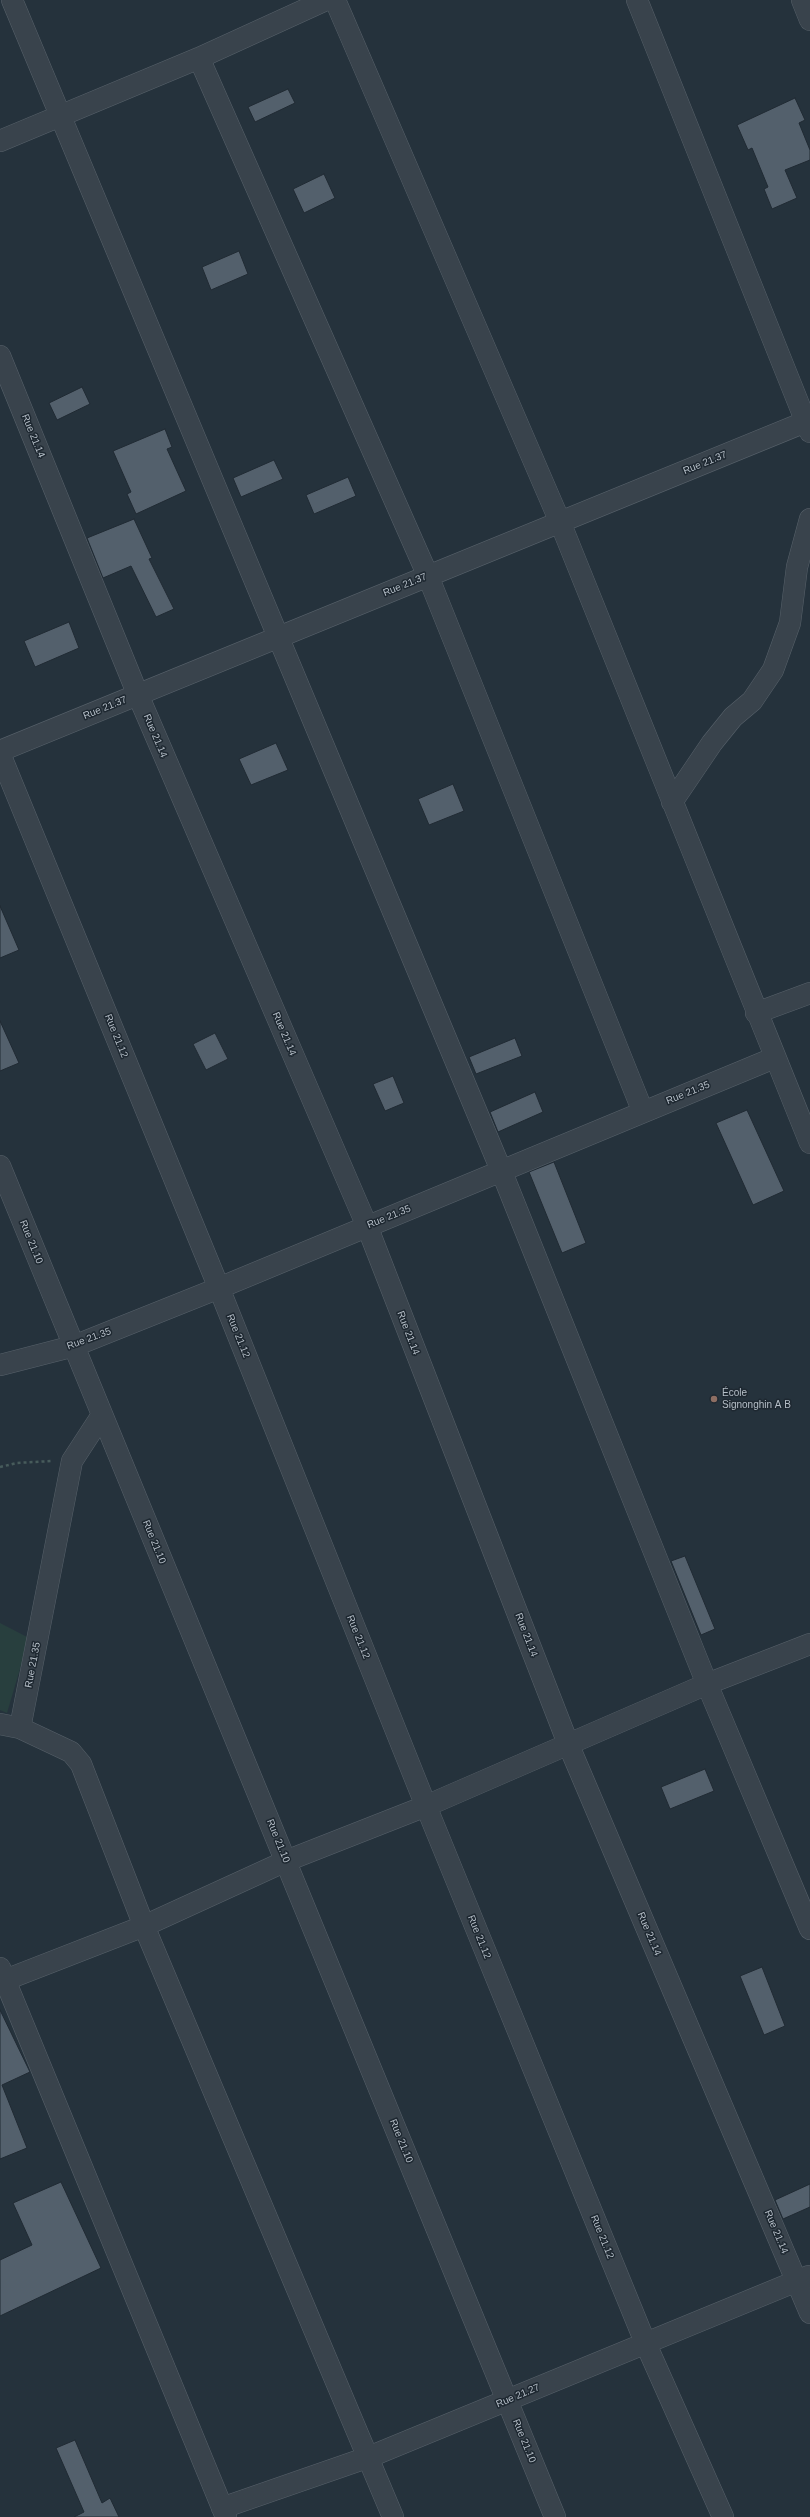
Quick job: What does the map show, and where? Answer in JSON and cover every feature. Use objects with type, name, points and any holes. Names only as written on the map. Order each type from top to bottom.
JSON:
[{"type":"street","points":[[12,0],[59,116],[501,1170],[707,1684],[810,1929]]},
{"type":"street","points":[[0,141],[199,58],[326,0]]},
{"type":"street","points":[[335,0],[560,522],[774,1058],[810,1143]]},
{"type":"street","points":[[638,0],[809,424]]},
{"type":"street","points":[[802,0],[810,20]]},
{"type":"street","points":[[199,58],[428,576],[643,1112]]},
{"type":"street","name":"Rue 21.14","points":[[0,356],[138,695],[367,1226],[569,1746],[804,2278],[810,2313]]},
{"type":"street","name":"Rue 21.37","points":[[0,751],[560,522],[809,424]]},
{"type":"street","points":[[672,802],[712,743],[733,717],[752,701],[773,670],[790,623],[797,567],[810,518]]},
{"type":"street","name":"Rue 21.12","points":[[0,754],[219,1288],[426,1806],[645,2342],[723,2517]]},
{"type":"street","points":[[756,1013],[810,994]]},
{"type":"street","name":"Rue 21.35","points":[[0,1365],[74,1346],[219,1288],[774,1058]]},
{"type":"street","name":"Rue 21.10","points":[[0,1166],[555,2517]]},
{"type":"street","name":"Rue 21.35","points":[[20,1728],[72,1461],[102,1414]]},
{"type":"street","points":[[224,2513],[2,1977],[144,1926],[286,1861],[426,1806],[569,1746],[707,1684],[810,1644]]},
{"type":"street","points":[[0,1724],[20,1728],[71,1752],[81,1764],[144,1926],[393,2517]]},
{"type":"street","name":"Rue 21.27","points":[[224,2513],[369,2457],[645,2342],[804,2278]]},
{"type":"path","points":[[0,1467],[17,1463],[72,1461]]},
{"type":"green space","points":[[0,1623],[29,1638],[7,1713],[0,1710]]},
{"type":"building","points":[[288,89],[295,103],[255,122],[248,107]]},
{"type":"building","points":[[795,98],[805,120],[799,123],[810,150],[810,160],[785,170],[797,198],[772,209],[764,189],[768,187],[752,148],[748,150],[737,125]]},
{"type":"building","points":[[324,174],[335,198],[304,213],[293,189]]},
{"type":"building","points":[[239,251],[248,274],[211,290],[202,267]]},
{"type":"building","points":[[82,387],[90,404],[57,420],[49,403]]},
{"type":"building","points":[[165,429],[172,447],[167,449],[186,491],[136,514],[127,494],[131,492],[113,451]]},
{"type":"building","points":[[274,460],[283,479],[241,497],[233,478]]},
{"type":"building","points":[[348,477],[356,496],[314,514],[306,495]]},
{"type":"building","points":[[134,519],[152,558],[149,559],[174,609],[156,617],[131,566],[103,578],[87,538]]},
{"type":"building","points":[[69,622],[79,648],[35,667],[24,641]]},
{"type":"building","points":[[276,743],[288,770],[251,785],[239,759]]},
{"type":"building","points":[[453,784],[464,811],[429,825],[418,799]]},
{"type":"building","points":[[0,906],[19,950],[0,958]]},
{"type":"building","points":[[0,1021],[19,1063],[0,1071]]},
{"type":"building","points":[[215,1033],[228,1059],[206,1070],[193,1044]]},
{"type":"building","points":[[515,1038],[522,1056],[476,1074],[469,1057]]},
{"type":"building","points":[[393,1076],[404,1103],[385,1111],[373,1084]]},
{"type":"building","points":[[535,1092],[543,1112],[498,1132],[490,1112]]},
{"type":"building","points":[[747,1110],[784,1191],[753,1205],[716,1123]]},
{"type":"building","points":[[554,1162],[586,1243],[562,1253],[529,1172]]},
{"type":"building","points":[[685,1556],[715,1629],[701,1635],[671,1561]]},
{"type":"building","points":[[705,1769],[714,1791],[670,1809],[661,1787]]},
{"type":"building","points":[[762,1967],[785,2026],[764,2035],[740,1976]]},
{"type":"building","points":[[0,2010],[30,2072],[2,2085],[27,2148],[0,2159]]},
{"type":"building","points":[[61,2182],[101,2268],[0,2316],[0,2260],[32,2245],[13,2203]]},
{"type":"building","points":[[810,2184],[810,2207],[783,2219],[775,2200]]},
{"type":"building","points":[[75,2440],[102,2503],[110,2498],[119,2517],[74,2517],[84,2512],[56,2448]]},
{"type":"place","name":"École Signonghin A B","points":[[714,1399]]}]
